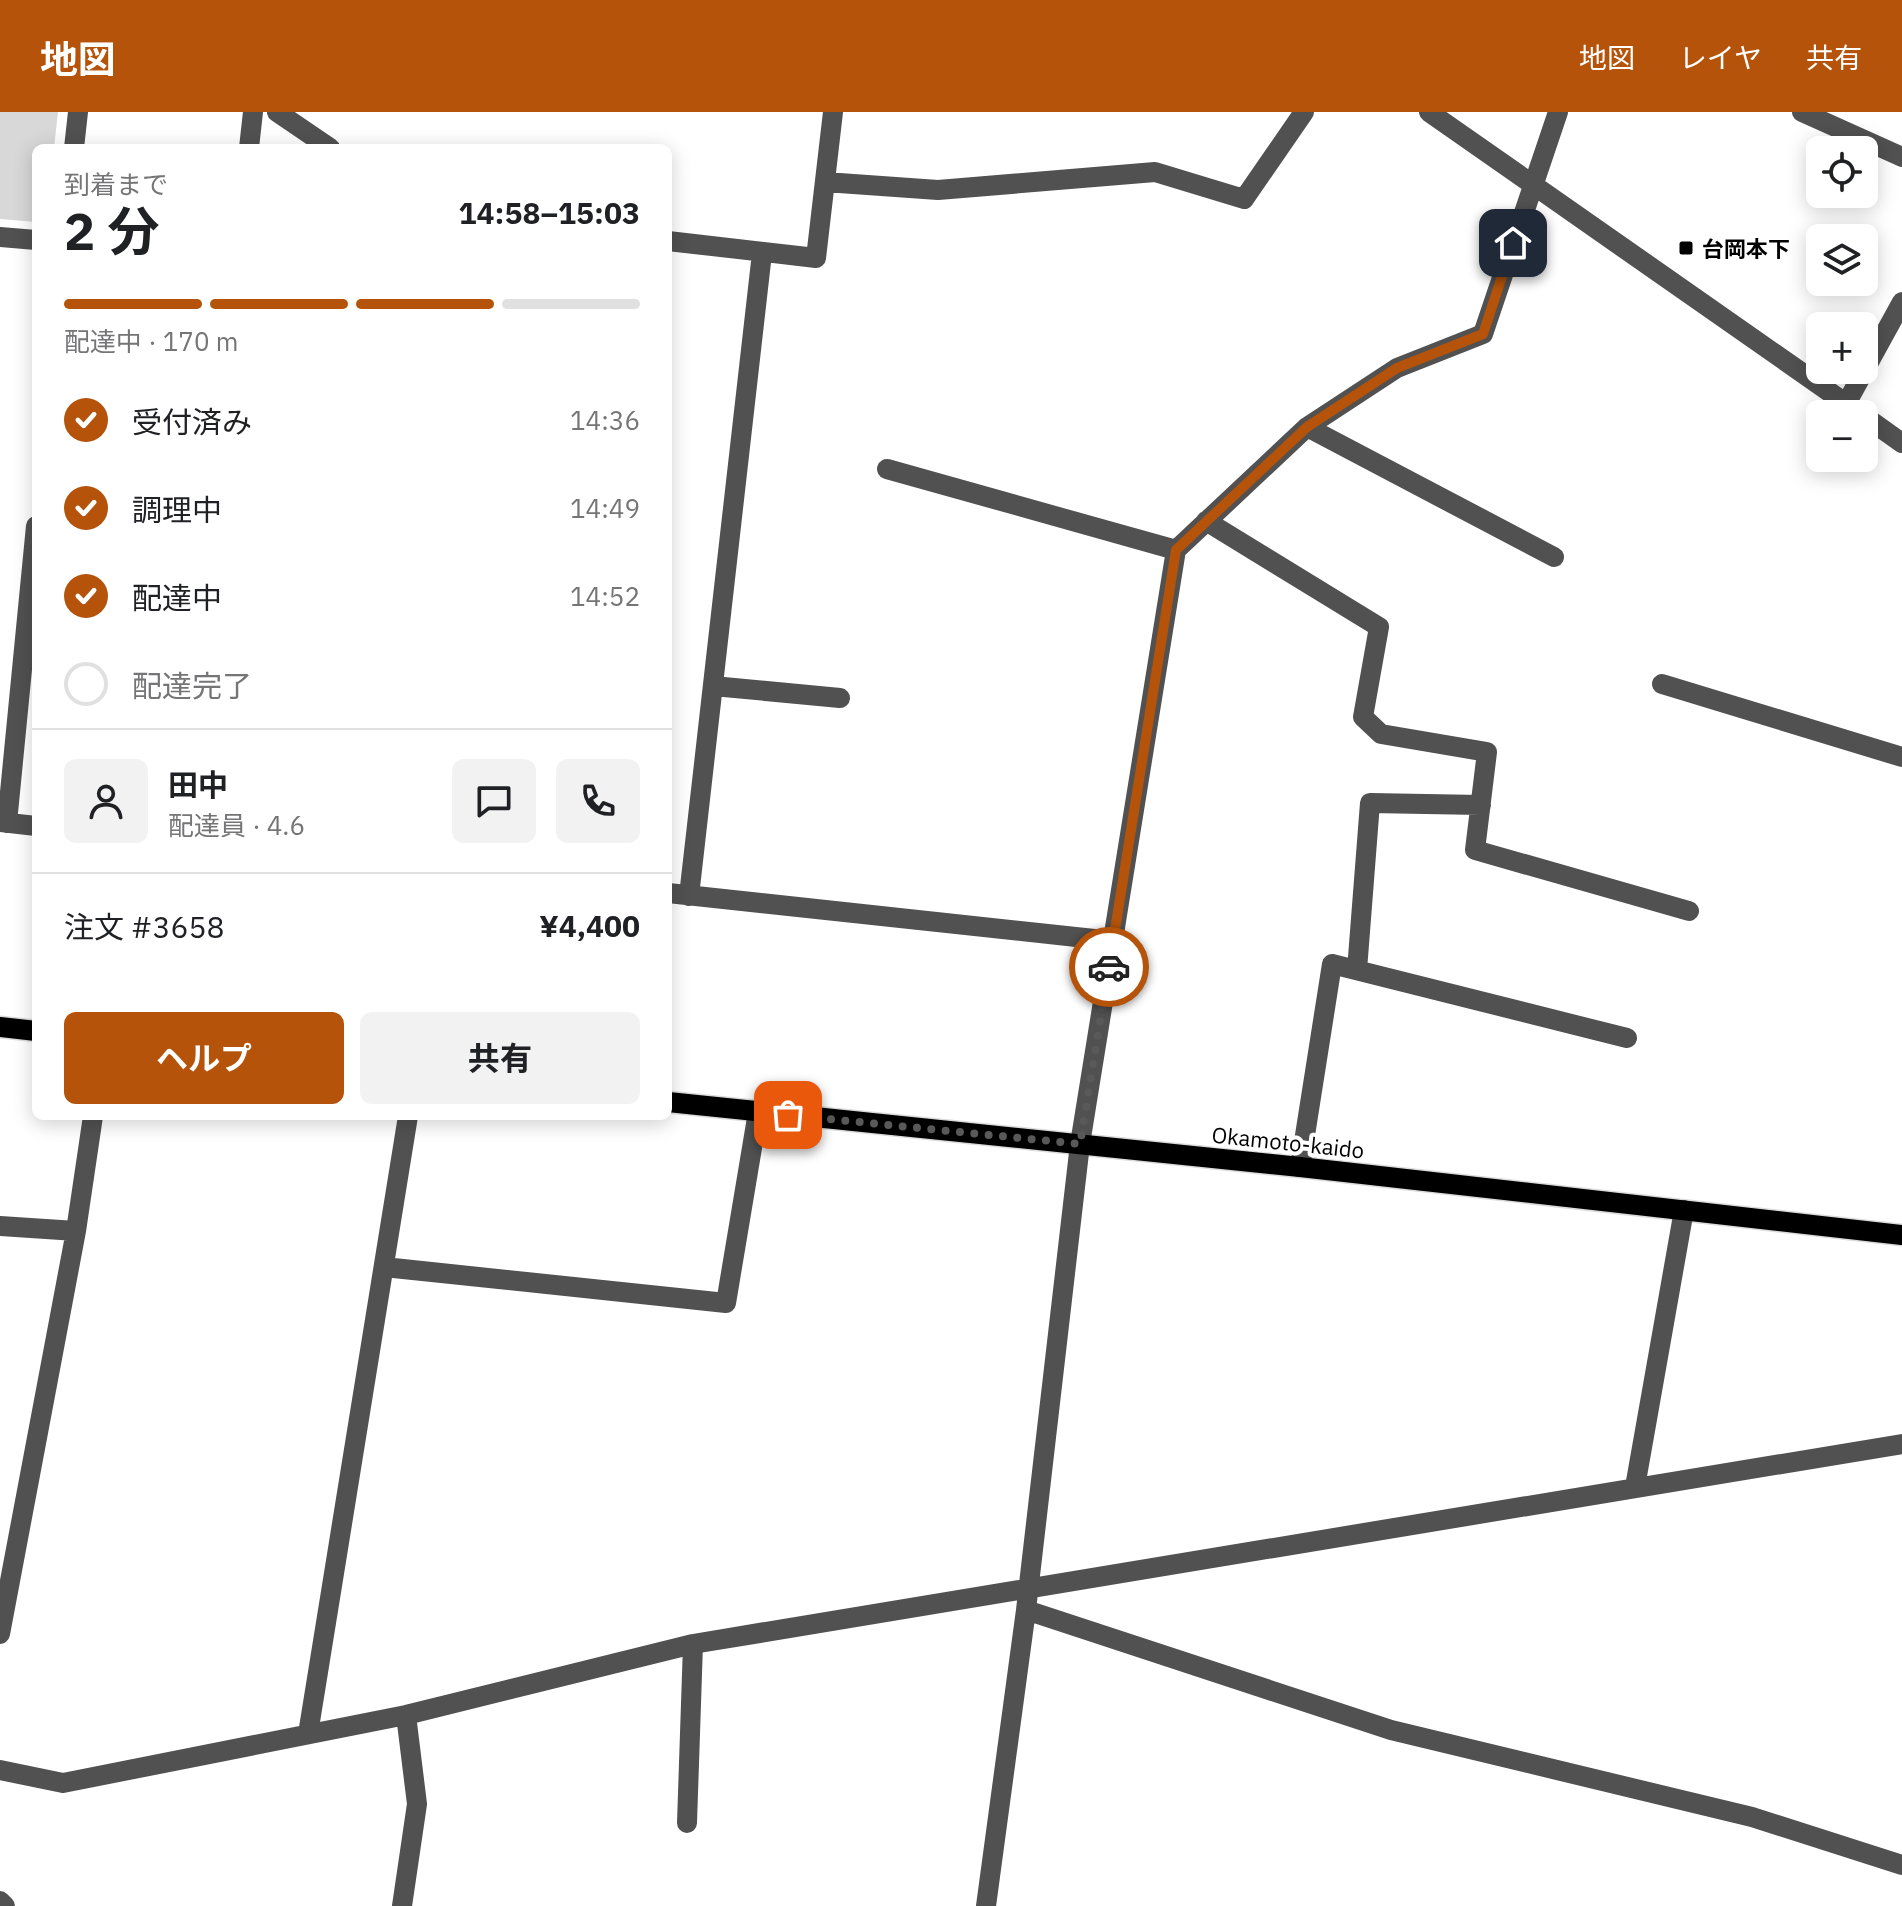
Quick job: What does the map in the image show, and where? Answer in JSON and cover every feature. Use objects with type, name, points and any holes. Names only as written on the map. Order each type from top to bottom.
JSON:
[{"type":"main road","points":[[0,1027],[32,1031]]},
{"type":"main road","name":"Okamoto-kaido","points":[[672,1102],[1300,1167],[1902,1235]]},
{"type":"street","points":[[74,144],[78,112]]},
{"type":"street","points":[[249,144],[253,112]]},
{"type":"street","points":[[277,112],[324,144]]},
{"type":"street","points":[[672,242],[816,258],[833,112]]},
{"type":"street","points":[[825,182],[938,190],[1155,172],[1244,199],[1304,112]]},
{"type":"street","points":[[1429,112],[1841,400]]},
{"type":"street","points":[[986,1906],[1026,1610],[1080,1144],[1176,550],[1307,427],[1397,368],[1483,334],[1558,112]]},
{"type":"street","points":[[1802,112],[1902,157]]},
{"type":"street","points":[[0,237],[32,240]]},
{"type":"street","points":[[689,896],[762,253]]},
{"type":"street","points":[[1862,400],[1902,302]]},
{"type":"street","points":[[1878,426],[1902,443]]},
{"type":"street","points":[[1307,427],[1554,557]]},
{"type":"street","points":[[887,469],[1176,550]]},
{"type":"street","points":[[1206,521],[1379,627],[1363,717],[1381,734],[1487,752],[1475,850],[1689,911]]},
{"type":"street","points":[[32,562],[3,823],[32,826]]},
{"type":"street","points":[[1662,684],[1902,757]]},
{"type":"street","points":[[713,686],[840,698]]},
{"type":"street","points":[[1357,970],[1370,803],[1481,805]]},
{"type":"street","points":[[672,894],[1113,941]]},
{"type":"street","points":[[1300,1167],[1332,964],[1627,1038]]},
{"type":"street","points":[[384,1267],[726,1303],[758,1112]]},
{"type":"street","points":[[0,1634],[76,1231],[92,1120]]},
{"type":"street","points":[[308,1734],[407,1120]]},
{"type":"street","points":[[1635,1487],[1684,1210]]},
{"type":"street","points":[[0,1226],[76,1231]]},
{"type":"street","points":[[0,1770],[63,1783],[406,1715],[693,1644],[1027,1586],[1902,1444]]},
{"type":"street","points":[[1026,1610],[1391,1730],[1752,1817],[1902,1865]]},
{"type":"street","points":[[687,1823],[693,1644]]},
{"type":"street","points":[[402,1906],[417,1804],[406,1715]]},
{"type":"street","points":[[0,1901],[5,1906]]},
{"type":"shaded area","points":[[0,112],[58,112],[54,144],[32,144],[32,222],[0,219]]},
{"type":"way so far","points":[[788,1115],[1080,1144],[1109,967]]},
{"type":"place","name":"台岡本下","points":[[1686,248]]},
{"type":"route","points":[[1109,967],[1176,550],[1307,427],[1397,368],[1483,334],[1513,243]]}]
